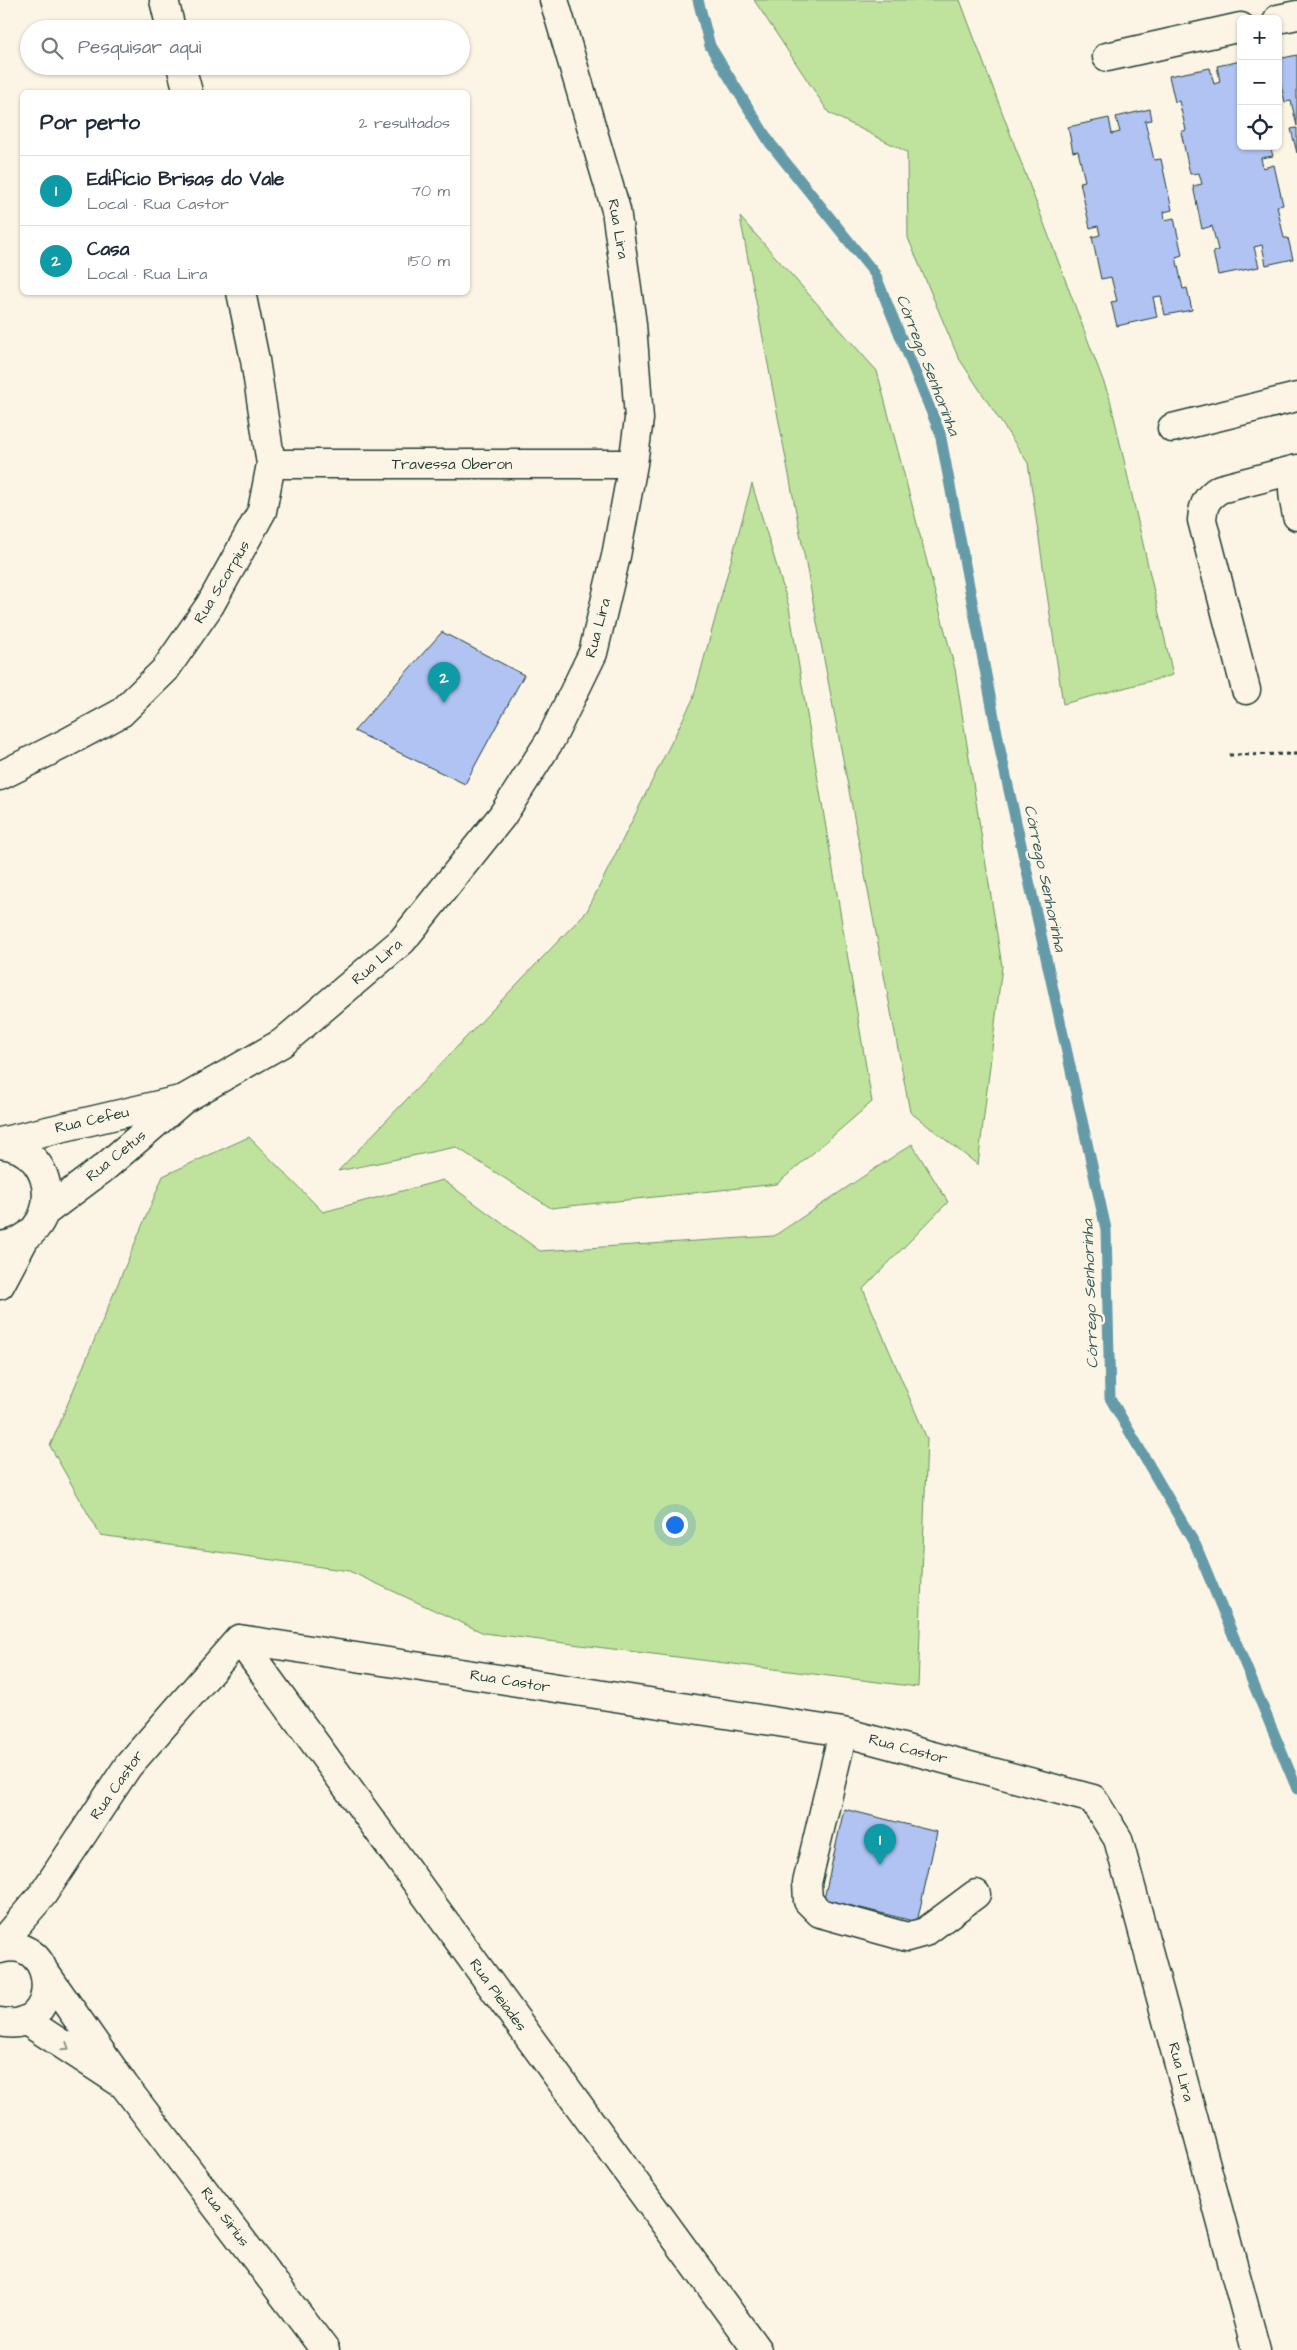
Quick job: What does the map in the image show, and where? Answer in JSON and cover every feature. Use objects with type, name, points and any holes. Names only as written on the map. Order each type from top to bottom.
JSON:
[{"type":"street","points":[[164,0],[169,20]]},
{"type":"street","name":"Rua Lira","points":[[184,1099],[282,1043],[402,941],[502,816],[551,739],[593,653],[616,556],[633,464],[638,419],[632,324],[616,210],[554,0]]},
{"type":"street","points":[[1282,18],[1297,15]]},
{"type":"street","points":[[1107,57],[1237,28]]},
{"type":"street","points":[[183,75],[187,90]]},
{"type":"street","name":"Rua Scorpius","points":[[1,772],[121,713],[165,670],[210,605],[262,512],[271,464],[255,360],[242,295]]},
{"type":"street","points":[[1172,428],[1297,397]]},
{"type":"street","name":"Travessa Oberon","points":[[271,464],[633,464]]},
{"type":"street","points":[[1297,470],[1293,479],[1293,498],[1297,516]]},
{"type":"street","points":[[1246,690],[1202,520],[1203,506],[1210,496],[1220,489],[1297,470]]},
{"type":"street","name":"Rua Cefeu","points":[[0,1143],[184,1099]]},
{"type":"street","name":"Rua Cetus","points":[[45,1212],[105,1166],[184,1099]]},
{"type":"street","points":[[0,1143],[20,1149],[32,1158],[41,1170],[46,1183],[48,1198],[45,1212],[37,1227],[12,1242],[0,1285]]},
{"type":"street","name":"Rua Castor","points":[[0,1944],[43,1894],[128,1766],[238,1639],[843,1732],[1093,1799]]},
{"type":"street","name":"Rua Pleiades","points":[[238,1639],[748,2346]]},
{"type":"street","points":[[843,1732],[807,1884],[808,1900],[820,1913],[907,1937],[925,1932],[976,1894]]},
{"type":"street","name":"Rua Lira","points":[[1093,1799],[1118,1839],[1256,2350]]},
{"type":"street","name":"Rua Castor","points":[[12,2021],[41,2005],[48,1985],[38,1964],[43,1894]]},
{"type":"street","points":[[0,1949],[18,1949],[38,1964]]},
{"type":"street","name":"Rua Siríus","points":[[38,1964],[124,2085],[325,2350]]},
{"type":"street","name":"Rua Siríus","points":[[12,2021],[124,2085]]},
{"type":"path","points":[[1230,755],[1297,754]]},
{"type":"green space","points":[[754,0],[960,0],[1110,399],[1173,675],[1063,704],[1028,463],[958,357],[908,238],[907,152],[829,113]]},
{"type":"green space","points":[[740,217],[877,371],[955,669],[1002,966],[978,1165],[910,1112]]},
{"type":"green space","points":[[752,484],[789,607],[872,1102],[777,1184],[551,1208],[456,1147],[338,1171],[587,911],[693,699]]},
{"type":"green space","points":[[249,1137],[323,1212],[443,1180],[540,1251],[774,1236],[912,1144],[948,1202],[863,1289],[927,1439],[918,1687],[484,1633],[349,1571],[100,1535],[50,1446],[163,1176]]},
{"type":"building","points":[[1297,55],[1297,126],[1291,101],[1285,102],[1282,90],[1282,58]]},
{"type":"building","points":[[1237,62],[1237,150],[1271,150],[1273,156],[1261,158],[1263,168],[1274,165],[1283,205],[1277,206],[1284,238],[1288,238],[1293,259],[1266,265],[1262,245],[1254,247],[1259,267],[1218,275],[1213,252],[1218,250],[1212,226],[1202,229],[1193,186],[1202,184],[1199,173],[1190,174],[1181,132],[1186,130],[1179,101],[1175,102],[1169,76],[1210,68],[1214,84],[1220,82],[1217,66]]},
{"type":"building","points":[[1150,109],[1152,120],[1145,121],[1154,160],[1161,159],[1172,210],[1164,212],[1165,220],[1174,218],[1182,255],[1176,257],[1183,289],[1187,288],[1192,310],[1165,315],[1161,296],[1153,297],[1157,317],[1117,326],[1111,302],[1117,301],[1111,277],[1101,279],[1092,237],[1100,235],[1098,226],[1090,228],[1080,182],[1085,181],[1078,151],[1073,152],[1068,127],[1109,118],[1112,134],[1120,132],[1116,117]]},
{"type":"building","points":[[1297,128],[1297,153],[1291,129]]},
{"type":"building","points":[[442,632],[524,675],[465,784],[354,731]]},
{"type":"building","points":[[844,1809],[937,1832],[917,1922],[824,1899]]},
{"type":"waterway","name":"Córrego Senhorinha","points":[[698,0],[710,46],[770,143],[875,274],[940,433],[1001,754],[1106,1229],[1110,1398],[1196,1546],[1297,1789]]},
{"type":"place","name":"Casa","points":[[444,703]]},
{"type":"place","name":"Edifício Brisas do Vale","points":[[880,1865]]}]
